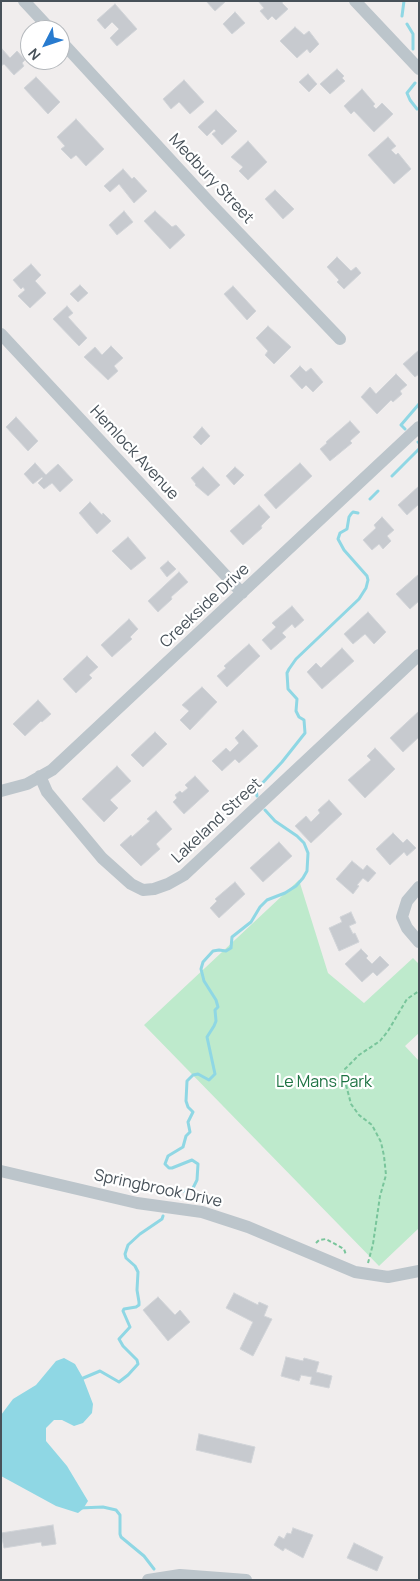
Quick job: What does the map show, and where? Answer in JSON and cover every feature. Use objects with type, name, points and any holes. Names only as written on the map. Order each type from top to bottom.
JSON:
[{"type":"street","points":[[24,1],[42,20]]},
{"type":"street","points":[[355,1],[419,70]]},
{"type":"street","name":"Medbury Street","points":[[70,51],[340,339]]},
{"type":"street","name":"Hemlock Avenue","points":[[1,334],[242,593]]},
{"type":"street","name":"Creekside Drive","points":[[1,791],[27,784],[52,770],[419,427]]},
{"type":"street","name":"Lakeland Street","points":[[40,776],[47,792],[102,858],[131,884],[143,890],[154,889],[184,875],[419,655]]},
{"type":"street","points":[[415,891],[404,908],[402,917],[407,928],[419,942]]},
{"type":"street","name":"Springbrook Drive","points":[[1,1171],[137,1203],[202,1212],[248,1227],[356,1272],[388,1277],[419,1271]]},
{"type":"street","points":[[148,1580],[180,1575],[246,1580]]},
{"type":"path","points":[[369,1274],[368,1261],[373,1244],[380,1196],[386,1175],[384,1156],[382,1142],[372,1125],[351,1104],[344,1077],[345,1069],[359,1055],[380,1042],[407,999],[419,991]]},
{"type":"green space","name":"Le Mans Park","points":[[299,880],[328,973],[364,1003],[413,958],[419,964],[419,1033],[405,1046],[419,1061],[419,1228],[379,1266],[144,1025]]},
{"type":"water","points":[[64,1358],[75,1364],[83,1378],[93,1404],[92,1413],[83,1423],[74,1426],[62,1420],[54,1420],[46,1428],[46,1441],[67,1466],[88,1501],[78,1513],[56,1506],[1,1476],[1,1415],[13,1399],[36,1385],[56,1361]]},
{"type":"building","points":[[206,1],[225,1],[225,2],[215,11]]},
{"type":"building","points":[[258,1],[283,1],[282,3],[288,9],[276,20],[272,16],[268,20],[260,11],[264,8]]},
{"type":"building","points":[[115,4],[137,29],[117,46],[110,38],[119,29],[112,22],[105,29],[97,20]]},
{"type":"building","points":[[235,12],[245,23],[232,34],[223,24]]},
{"type":"building","points":[[295,27],[304,35],[309,31],[319,44],[310,53],[307,49],[297,58],[280,41]]},
{"type":"building","points":[[2,49],[10,58],[17,51],[20,54],[20,70],[14,75],[4,64],[1,66]]},
{"type":"building","points":[[337,69],[344,76],[342,78],[345,81],[330,94],[320,84]]},
{"type":"building","points":[[308,74],[317,84],[309,92],[299,82]]},
{"type":"building","points":[[36,77],[60,102],[48,114],[24,88]]},
{"type":"building","points":[[184,80],[204,102],[190,114],[179,102],[171,109],[163,99]]},
{"type":"building","points":[[362,89],[375,104],[373,106],[376,109],[382,103],[393,114],[374,132],[354,111],[351,114],[344,106]]},
{"type":"building","points":[[216,110],[237,131],[222,145],[212,134],[216,131],[214,129],[207,136],[198,127]]},
{"type":"building","points":[[76,119],[104,149],[86,166],[76,155],[71,159],[61,149],[65,146],[57,137]]},
{"type":"building","points":[[388,137],[396,146],[391,150],[396,155],[398,153],[411,169],[394,184],[368,155]]},
{"type":"building","points":[[248,141],[267,162],[248,180],[239,171],[243,167],[231,157]]},
{"type":"building","points":[[123,169],[132,179],[134,177],[147,191],[134,203],[119,184],[110,192],[104,186]]},
{"type":"building","points":[[275,190],[294,209],[283,219],[265,199]]},
{"type":"building","points":[[124,211],[133,222],[117,235],[109,225]]},
{"type":"building","points":[[155,211],[172,227],[176,225],[185,235],[170,249],[144,221]]},
{"type":"building","points":[[337,257],[351,271],[356,267],[361,273],[344,289],[337,282],[339,280],[327,267]]},
{"type":"building","points":[[31,264],[41,275],[35,281],[46,293],[30,308],[18,296],[25,290],[23,287],[21,289],[13,280]]},
{"type":"building","points":[[80,285],[88,293],[78,302],[70,294]]},
{"type":"building","points":[[233,286],[256,311],[247,320],[224,294]]},
{"type":"building","points":[[67,306],[73,313],[68,317],[87,338],[79,346],[53,319]]},
{"type":"building","points":[[268,326],[291,347],[274,364],[265,355],[268,351],[256,338]]},
{"type":"building","points":[[111,346],[123,358],[114,366],[118,371],[108,380],[84,357],[95,347],[102,355]]},
{"type":"building","points":[[419,350],[419,374],[415,377],[403,364]]},
{"type":"building","points":[[300,366],[306,372],[311,368],[323,382],[313,392],[306,385],[302,389],[290,376]]},
{"type":"building","points":[[396,374],[407,385],[400,391],[402,394],[393,402],[391,400],[377,414],[361,397],[370,387],[376,394]]},
{"type":"building","points":[[16,417],[38,441],[28,451],[6,427]]},
{"type":"building","points":[[350,421],[360,432],[350,441],[352,443],[330,461],[320,449]]},
{"type":"building","points":[[202,427],[210,436],[201,445],[193,437]]},
{"type":"building","points":[[35,463],[46,475],[58,464],[73,480],[60,492],[52,483],[44,489],[38,483],[42,477],[33,484],[24,474]]},
{"type":"building","points":[[300,463],[312,476],[276,509],[264,495]]},
{"type":"building","points":[[203,467],[220,485],[208,496],[195,485],[191,478]]},
{"type":"building","points":[[235,467],[244,475],[234,485],[226,476]]},
{"type":"building","points":[[419,486],[419,504],[407,515],[398,505]]},
{"type":"building","points":[[90,502],[102,515],[103,513],[111,521],[97,534],[79,513]]},
{"type":"building","points":[[259,505],[270,517],[261,526],[262,528],[243,545],[230,531]]},
{"type":"building","points":[[382,517],[394,530],[387,536],[391,541],[383,549],[379,544],[372,550],[363,540],[376,528],[374,525]]},
{"type":"building","points":[[128,537],[146,558],[131,570],[112,551]]},
{"type":"building","points":[[168,561],[176,569],[167,577],[160,568]]},
{"type":"building","points":[[179,572],[188,582],[158,612],[148,601]]},
{"type":"building","points":[[419,574],[419,601],[410,609],[396,594]]},
{"type":"building","points":[[292,606],[304,620],[295,628],[292,624],[282,633],[286,637],[271,650],[262,640],[276,627],[272,623]]},
{"type":"building","points":[[368,612],[386,632],[374,644],[365,634],[353,644],[344,634]]},
{"type":"building","points":[[129,619],[138,629],[130,637],[132,639],[112,657],[101,645]]},
{"type":"building","points":[[249,644],[260,656],[227,687],[217,676],[226,668],[224,666]]},
{"type":"building","points":[[342,648],[354,661],[322,689],[307,672],[316,663],[321,668]]},
{"type":"building","points":[[87,656],[98,667],[89,675],[92,678],[76,693],[63,679]]},
{"type":"building","points":[[202,687],[217,702],[190,730],[180,720],[189,711],[182,705]]},
{"type":"building","points":[[38,700],[51,714],[25,736],[13,724]]},
{"type":"building","points":[[419,711],[419,737],[403,752],[390,738]]},
{"type":"building","points":[[243,730],[258,746],[239,763],[235,759],[222,771],[212,761],[226,748],[230,752],[239,743],[235,738]]},
{"type":"building","points":[[155,732],[167,744],[143,767],[131,755]]},
{"type":"building","points":[[375,748],[395,769],[365,798],[348,780],[371,760],[367,756]]},
{"type":"building","points":[[117,766],[131,781],[110,800],[118,808],[104,822],[82,799]]},
{"type":"building","points":[[195,776],[209,791],[184,814],[173,802],[177,798],[175,795],[180,791],[182,793],[188,788],[185,785]]},
{"type":"building","points":[[329,800],[342,814],[311,843],[295,826],[306,816],[311,822],[320,813],[318,810]]},
{"type":"building","points":[[156,811],[172,829],[156,844],[160,849],[141,866],[120,845],[150,821],[147,819]]},
{"type":"building","points":[[393,833],[403,843],[407,839],[416,848],[407,856],[404,852],[390,865],[376,849]]},
{"type":"building","points":[[279,842],[292,856],[263,882],[250,868]]},
{"type":"building","points":[[352,861],[363,870],[367,865],[376,873],[368,882],[363,878],[353,894],[336,879]]},
{"type":"building","points":[[235,882],[245,894],[219,918],[210,908],[217,901],[215,899]]},
{"type":"building","points":[[351,912],[356,923],[349,926],[359,942],[339,951],[329,928],[342,922],[340,917]]},
{"type":"building","points":[[361,949],[368,956],[366,958],[372,964],[380,956],[389,965],[377,976],[373,972],[362,982],[345,964]]},
{"type":"building","points":[[234,1293],[258,1305],[259,1302],[268,1306],[264,1316],[272,1319],[253,1356],[240,1349],[253,1322],[226,1308]]},
{"type":"building","points":[[158,1297],[175,1315],[180,1310],[190,1322],[168,1341],[143,1310]]},
{"type":"building","points":[[286,1357],[303,1361],[304,1358],[319,1362],[316,1372],[332,1376],[329,1388],[310,1384],[312,1377],[301,1375],[299,1381],[281,1376]]},
{"type":"building","points":[[199,1434],[255,1447],[251,1463],[196,1450]]},
{"type":"building","points":[[53,1525],[56,1544],[42,1546],[41,1542],[4,1548],[1,1533]]},
{"type":"building","points":[[293,1528],[313,1535],[303,1558],[285,1548],[283,1551],[274,1545],[279,1536],[284,1539],[287,1533],[291,1534]]},
{"type":"building","points":[[354,1543],[383,1557],[377,1571],[347,1558]]},
{"type":"waterway","points":[[402,16],[404,1]]},
{"type":"waterway","points":[[407,24],[413,34],[413,49]]},
{"type":"waterway","points":[[415,83],[407,93],[417,109]]},
{"type":"waterway","points":[[405,429],[401,425],[419,404]]},
{"type":"waterway","points":[[392,476],[419,449]]},
{"type":"waterway","points":[[370,499],[378,491]]},
{"type":"waterway","points":[[257,796],[256,790],[305,733],[304,720],[299,717],[296,711],[297,699],[288,689],[287,673],[289,669],[296,659],[359,599],[366,588],[367,576],[344,550],[338,539],[340,533],[347,529],[351,514],[353,512],[358,513]]},
{"type":"waterway","points":[[170,1196],[174,1192],[192,1190],[197,1180],[198,1164],[192,1160],[172,1168],[165,1164],[168,1156],[183,1147],[186,1136],[190,1132],[188,1122],[193,1112],[188,1107],[186,1101],[187,1081],[193,1075],[198,1074],[209,1080],[215,1074],[207,1037],[216,1021],[215,1010],[218,1007],[216,1000],[204,981],[201,969],[203,962],[213,951],[226,951],[231,948],[232,937],[251,922],[260,907],[267,900],[285,893],[296,886],[307,871],[308,853],[304,843],[275,821],[265,810]]},
{"type":"waterway","points":[[81,1379],[100,1371],[119,1382],[138,1364],[137,1360],[123,1346],[119,1339],[130,1327],[123,1311],[124,1309],[139,1305],[137,1290],[138,1272],[135,1266],[126,1258],[125,1254],[128,1245],[162,1219],[163,1216]]},
{"type":"waterway","points":[[79,1508],[103,1507],[116,1510],[120,1515],[121,1537],[144,1556],[154,1569]]}]
